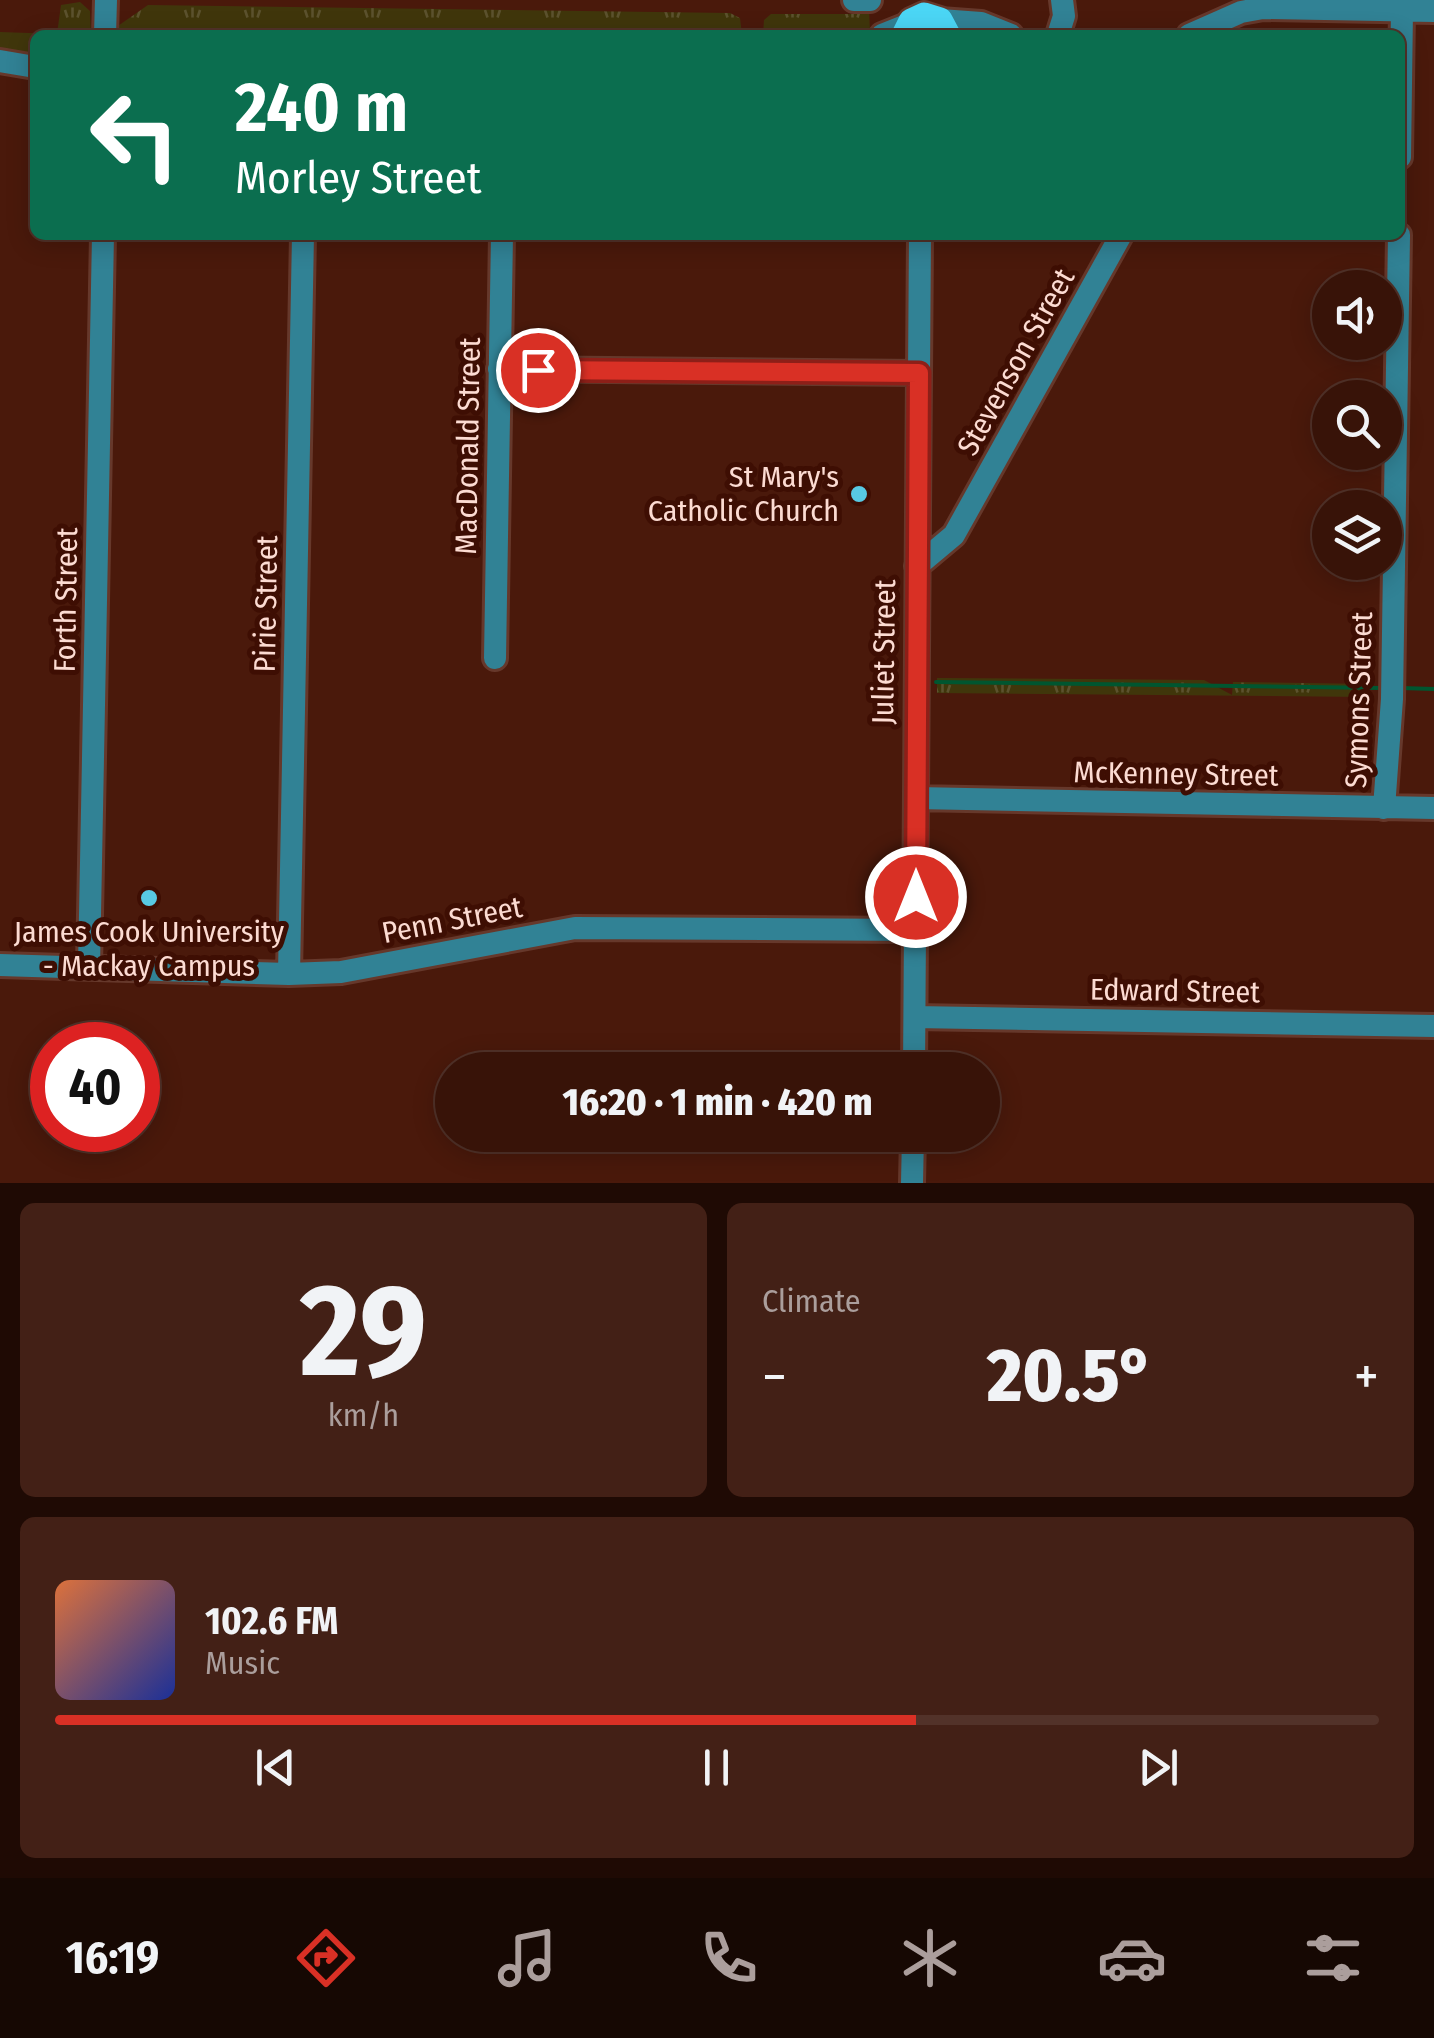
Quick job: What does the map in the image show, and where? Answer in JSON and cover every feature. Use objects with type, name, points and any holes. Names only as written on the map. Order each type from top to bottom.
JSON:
[{"type":"main road","points":[[908,21],[924,15],[939,18]]},
{"type":"street","points":[[105,30],[106,0]]},
{"type":"street","points":[[854,0],[870,0]]},
{"type":"street","points":[[1049,30],[1061,2]]},
{"type":"street","points":[[1060,30],[1064,16],[1061,2]]},
{"type":"street","points":[[1224,27],[1263,8],[1434,10]]},
{"type":"street","points":[[1402,10],[1402,30]]},
{"type":"street","points":[[939,18],[981,23],[998,30]]},
{"type":"street","points":[[0,61],[30,65]]},
{"type":"street","name":"Forth Street","points":[[89,967],[103,240]]},
{"type":"street","name":"Pirie Street","points":[[289,974],[303,240]]},
{"type":"street","name":"MacDonald Street","points":[[495,658],[502,240]]},
{"type":"street","name":"Juliet Street","points":[[914,1052],[920,240]]},
{"type":"street","name":"Stevenson Street","points":[[917,566],[952,538],[1117,240]]},
{"type":"street","name":"Symons Street","points":[[1384,808],[1392,688],[1399,240]]},
{"type":"street","points":[[499,370],[919,373]]},
{"type":"street","points":[[918,525],[948,530],[964,518]]},
{"type":"street","name":"McKenney Street","points":[[916,798],[1434,808]]},
{"type":"street","name":"Penn Street","points":[[0,964],[289,974],[342,972],[574,928],[916,930]]},
{"type":"street","name":"Edward Street","points":[[915,1017],[1434,1026]]},
{"type":"street","points":[[912,1183],[913,1152]]},
{"type":"green space","points":[[80,2],[90,11],[91,30],[58,30],[61,5]]},
{"type":"green space","points":[[148,5],[730,13],[740,18],[741,30],[115,30]]},
{"type":"green space","points":[[869,10],[870,30],[763,30],[764,20],[771,14],[861,14]]},
{"type":"green space","points":[[0,32],[30,33],[30,53],[0,51]]},
{"type":"green space","points":[[937,678],[1204,680],[1232,695],[1233,682],[1369,684],[1369,697],[937,693]]},
{"type":"waterway","points":[[936,682],[1382,688]]},
{"type":"waterway","points":[[1401,688],[1434,689]]},
{"type":"place","name":"St Mary's Catholic Church","points":[[859,494]]},
{"type":"place","name":"James Cook University - Mackay Campus","points":[[149,898]]},
{"type":"route","points":[[538,370],[919,373],[916,897]]}]
